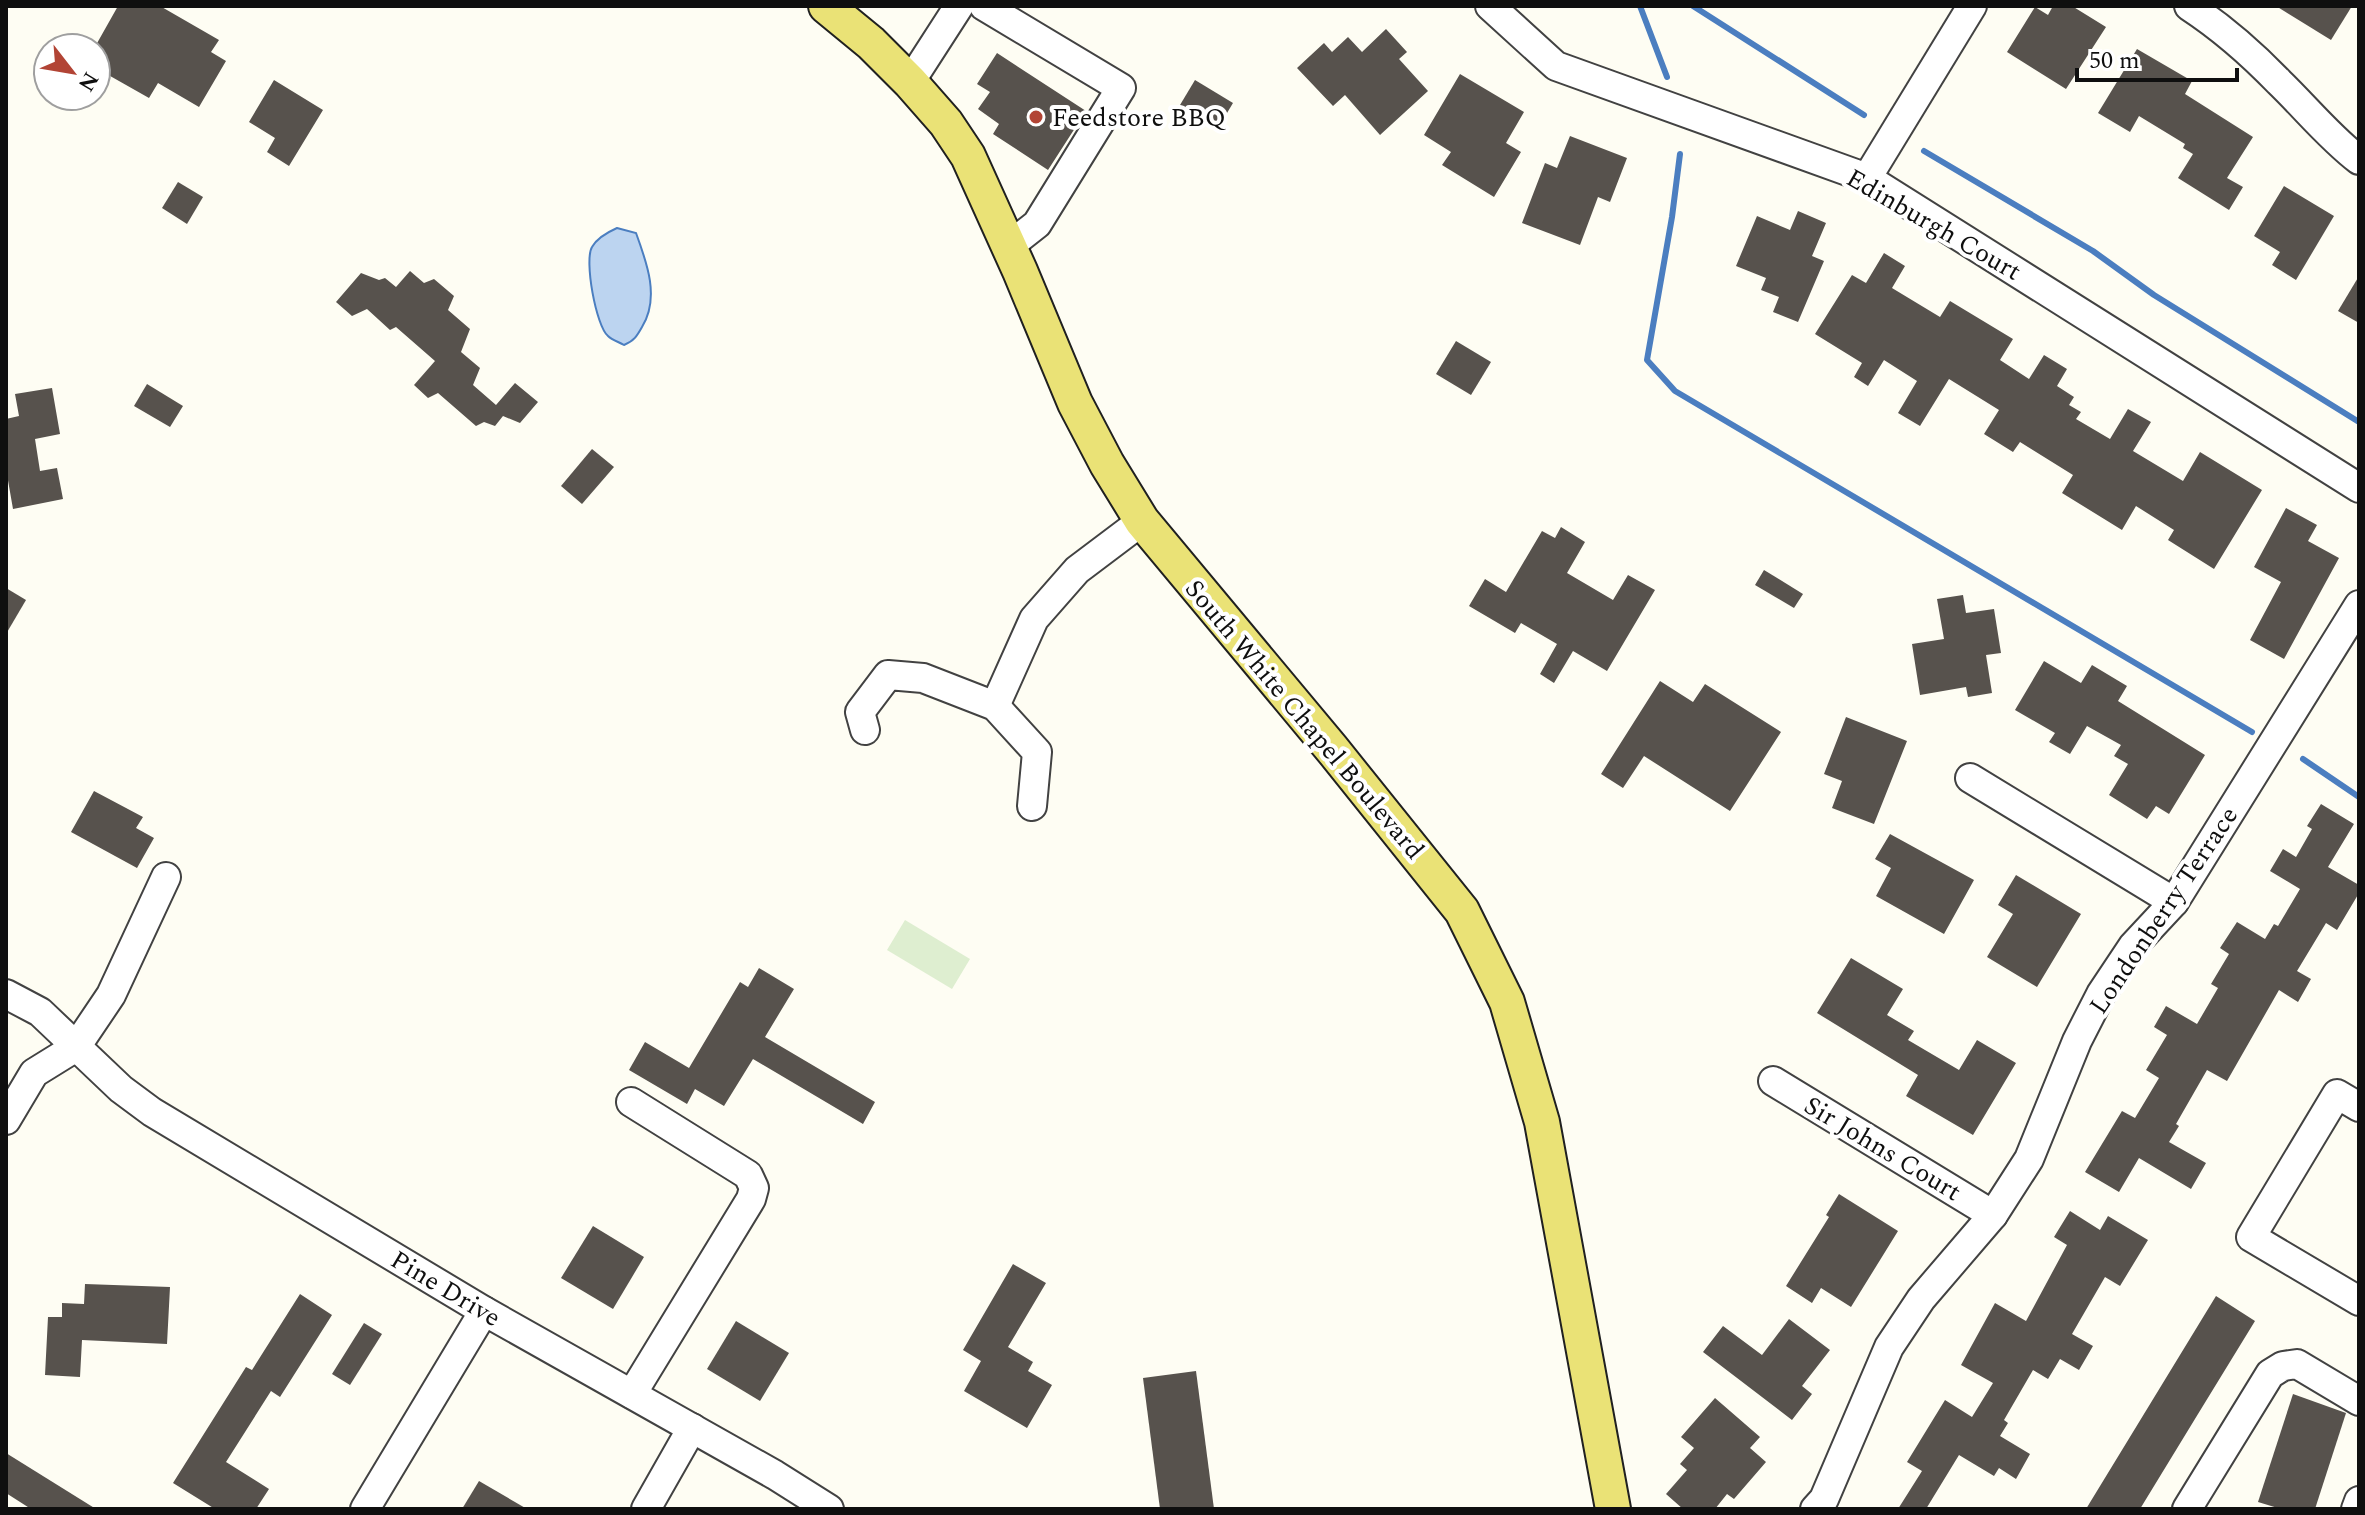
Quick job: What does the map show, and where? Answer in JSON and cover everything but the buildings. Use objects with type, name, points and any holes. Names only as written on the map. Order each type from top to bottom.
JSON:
[{"type":"main road","name":"South White Chapel Boulevard","points":[[826,6],[910,82],[946,123],[968,156],[1075,403],[1142,521],[1462,911],[1507,1002],[1542,1122],[1613,1509]]},
{"type":"street","points":[[910,82],[959,6]]},
{"type":"street","points":[[984,6],[1121,88],[1037,224],[1009,246]]},
{"type":"street","name":"Edinburgh Court","points":[[1490,6],[1556,66],[1867,178],[2359,488]]},
{"type":"street","points":[[1867,178],[1972,6]]},
{"type":"street","points":[[2189,6],[2277,80],[2337,143],[2359,160]]},
{"type":"street","points":[[995,706],[1034,619],[1077,570],[1142,521]]},
{"type":"street","name":"Londonberry Terrace","points":[[1815,1509],[1824,1499],[1889,1347],[1921,1299],[1993,1215],[2029,1159],[2077,1041],[2101,994],[2133,946],[2174,902],[2359,605]]},
{"type":"street","points":[[865,730],[860,712],[888,675],[923,678],[995,706],[1037,752],[1032,806]]},
{"type":"street","points":[[1970,778],[2174,902]]},
{"type":"street","points":[[6,1120],[34,1073],[76,1047],[111,995],[166,877]]},
{"type":"street","name":"Pine Drive","points":[[6,994],[40,1012],[121,1089],[152,1112],[484,1311],[829,1509]]},
{"type":"street","name":"Sir Johns Court","points":[[1773,1081],[1993,1215]]},
{"type":"street","points":[[2359,1107],[2337,1094],[2251,1237],[2359,1301]]},
{"type":"street","points":[[631,1102],[748,1175],[754,1188],[751,1199],[632,1394]]},
{"type":"street","points":[[365,1509],[484,1311]]},
{"type":"street","points":[[2187,1509],[2270,1374],[2283,1366],[2297,1364],[2359,1401]]},
{"type":"street","points":[[646,1509],[692,1428]]},
{"type":"street","points":[[2356,1509],[2359,1501]]},
{"type":"green space","points":[[905,920],[970,959],[952,989],[887,950]]},
{"type":"water","points":[[617,228],[636,233],[651,292],[642,327],[635,338],[624,345],[610,337],[599,320],[589,265],[594,244]]},
{"type":"waterway","points":[[1640,6],[1667,77]]},
{"type":"waterway","points":[[1693,6],[1864,115]]},
{"type":"waterway","points":[[1924,151],[2093,251],[2154,295],[2359,422]]},
{"type":"waterway","points":[[1680,154],[1647,360],[1675,391],[2252,732]]},
{"type":"waterway","points":[[2303,759],[2359,797]]},
{"type":"place","name":"Feedstore BBQ","points":[[1036,117]]}]
